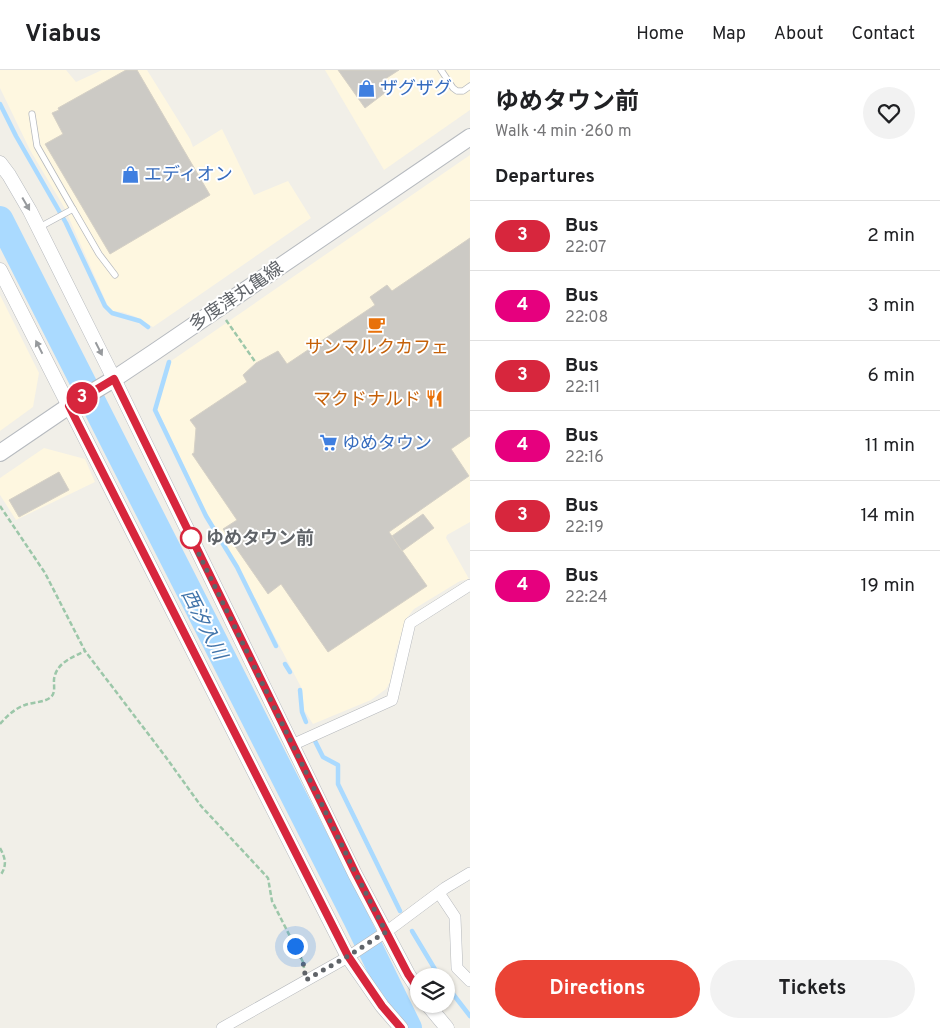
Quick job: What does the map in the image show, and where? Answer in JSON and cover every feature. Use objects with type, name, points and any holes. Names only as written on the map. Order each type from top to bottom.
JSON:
[{"type":"main road","name":"多度津丸亀線","points":[[0,453],[470,137]]},
{"type":"street","points":[[0,163],[9,175],[38,228],[108,382],[292,745],[351,866],[381,935],[410,977]]},
{"type":"street","points":[[0,270],[75,402],[382,1006],[401,1028]]},
{"type":"street","points":[[292,745],[392,700],[410,623],[470,585]]},
{"type":"street","points":[[222,1028],[354,953],[470,873]]},
{"type":"street","points":[[439,893],[454,917],[457,968],[470,981]]},
{"type":"street","points":[[435,1013],[446,1028]]},
{"type":"lane","points":[[441,70],[457,92],[463,91],[470,86]]},
{"type":"lane","points":[[32,114],[37,146],[98,254],[115,275]]},
{"type":"lane","points":[[38,228],[73,209]]},
{"type":"path","points":[[226,319],[256,362]]},
{"type":"path","points":[[0,506],[45,573],[85,652],[201,806],[268,878],[272,901],[303,962],[306,980]]},
{"type":"path","points":[[0,724],[10,714],[25,705],[50,698],[54,693],[54,676],[60,666],[85,652]]},
{"type":"path","points":[[0,848],[5,857],[4,870],[0,876]]},
{"type":"shaded area","points":[[0,70],[66,70],[76,82],[102,70],[147,70],[190,139],[193,147],[222,129],[254,195],[288,181],[311,218],[153,327],[134,316],[112,311],[107,304],[64,207],[30,150],[0,88]]},
{"type":"shaded area","points":[[325,70],[470,70],[470,110],[384,170]]},
{"type":"shaded area","name":"ゆめタウン","points":[[470,155],[470,522],[447,535],[446,538],[469,579],[460,581],[414,609],[406,619],[395,654],[390,682],[386,689],[371,700],[313,724],[304,710],[302,689],[236,562],[207,514],[157,409],[171,361]]},
{"type":"shaded area","points":[[0,295],[39,373],[33,407],[0,431]]},
{"type":"shaded area","points":[[44,448],[85,459],[95,482],[16,520],[0,495],[0,478]]},
{"type":"building","name":"エディオン","points":[[126,70],[137,70],[210,195],[110,254],[45,144],[63,134],[52,113]]},
{"type":"building","name":"ザグザグ","points":[[338,70],[399,70],[379,83],[386,92],[365,108]]},
{"type":"building","name":"ゆめタウン","points":[[470,238],[470,436],[451,449],[469,476],[389,532],[427,586],[328,652],[281,584],[268,594],[223,529],[237,520],[192,454],[194,453],[196,428],[190,420],[247,382],[243,375],[256,363],[278,351],[287,364],[375,305],[370,297],[387,285],[392,291]]},
{"type":"building","points":[[59,472],[69,490],[19,517],[9,500]]},
{"type":"building","points":[[423,514],[434,528],[402,551],[392,536]]},
{"type":"waterway","points":[[0,104],[16,136],[66,223],[105,306],[112,313],[140,321],[148,327]]},
{"type":"waterway","name":"西汐入川","points":[[0,219],[356,919],[409,1028]]},
{"type":"waterway","points":[[169,362],[155,410],[206,516],[237,567],[276,646]]},
{"type":"waterway","points":[[285,664],[290,672]]},
{"type":"waterway","points":[[300,690],[302,712],[306,722]]},
{"type":"waterway","points":[[314,739],[323,757],[338,765],[338,784],[400,911]]},
{"type":"waterway","points":[[412,931],[434,968]]},
{"type":"waterway","points":[[455,997],[470,1016]]},
{"type":"bus line","name":"3","points":[[401,1028],[382,1006],[348,956],[69,406],[114,379],[356,874],[410,977]]},
{"type":"place","name":"ザグザグ","points":[[366,88]]},
{"type":"place","name":"エディオン","points":[[130,174]]},
{"type":"place","name":"サンマルクカフェ","points":[[377,324]]},
{"type":"place","name":"マクドナルド","points":[[435,399]]},
{"type":"place","name":"ゆめタウン","points":[[328,443]]},
{"type":"place","name":"ゆめタウン前","points":[[191,538]]},
{"type":"route","points":[[191,538],[386,932],[306,980],[303,962],[295,946]]}]
